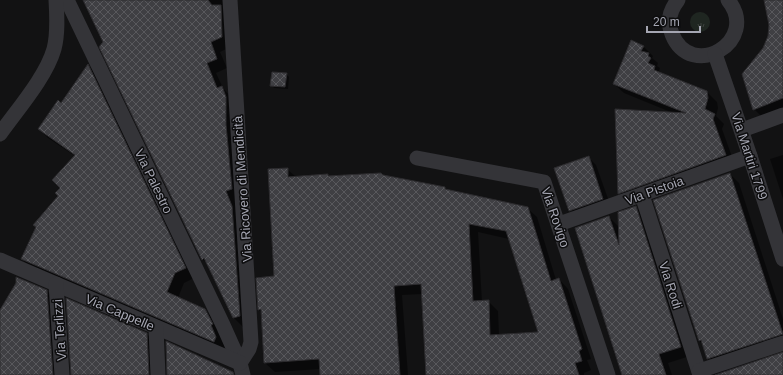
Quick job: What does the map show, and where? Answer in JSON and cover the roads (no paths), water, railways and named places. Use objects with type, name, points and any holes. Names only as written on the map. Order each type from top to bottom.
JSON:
[{"type":"street","points":[[0,134],[46,70],[54,48],[57,19],[56,0]]},
{"type":"street","name":"Via Palestro","points":[[67,0],[223,326],[241,369]]},
{"type":"street","name":"Via Ricovero di Mendicità","points":[[230,0],[251,342],[241,369]]},
{"type":"street","points":[[678,0],[673,6],[670,17],[670,29],[674,40],[682,48],[692,54],[703,56],[714,54],[724,49],[731,41],[735,31],[736,21],[734,10],[729,0]]},
{"type":"street","name":"Via Martiri 1799","points":[[714,54],[742,130],[783,259]]},
{"type":"street","points":[[742,130],[783,115]]},
{"type":"street","name":"Via Pistoia","points":[[558,224],[750,156]]},
{"type":"street","name":"Via Rovigo","points":[[417,158],[544,182],[608,375]]},
{"type":"street","name":"Via Rodi","points":[[642,195],[699,373]]},
{"type":"street","name":"Via Cappelle","points":[[0,260],[156,328],[241,369]]},
{"type":"street","name":"Via Terlizzi","points":[[56,284],[62,375]]},
{"type":"street","points":[[156,328],[158,375]]},
{"type":"street","points":[[699,373],[783,343]]}]
